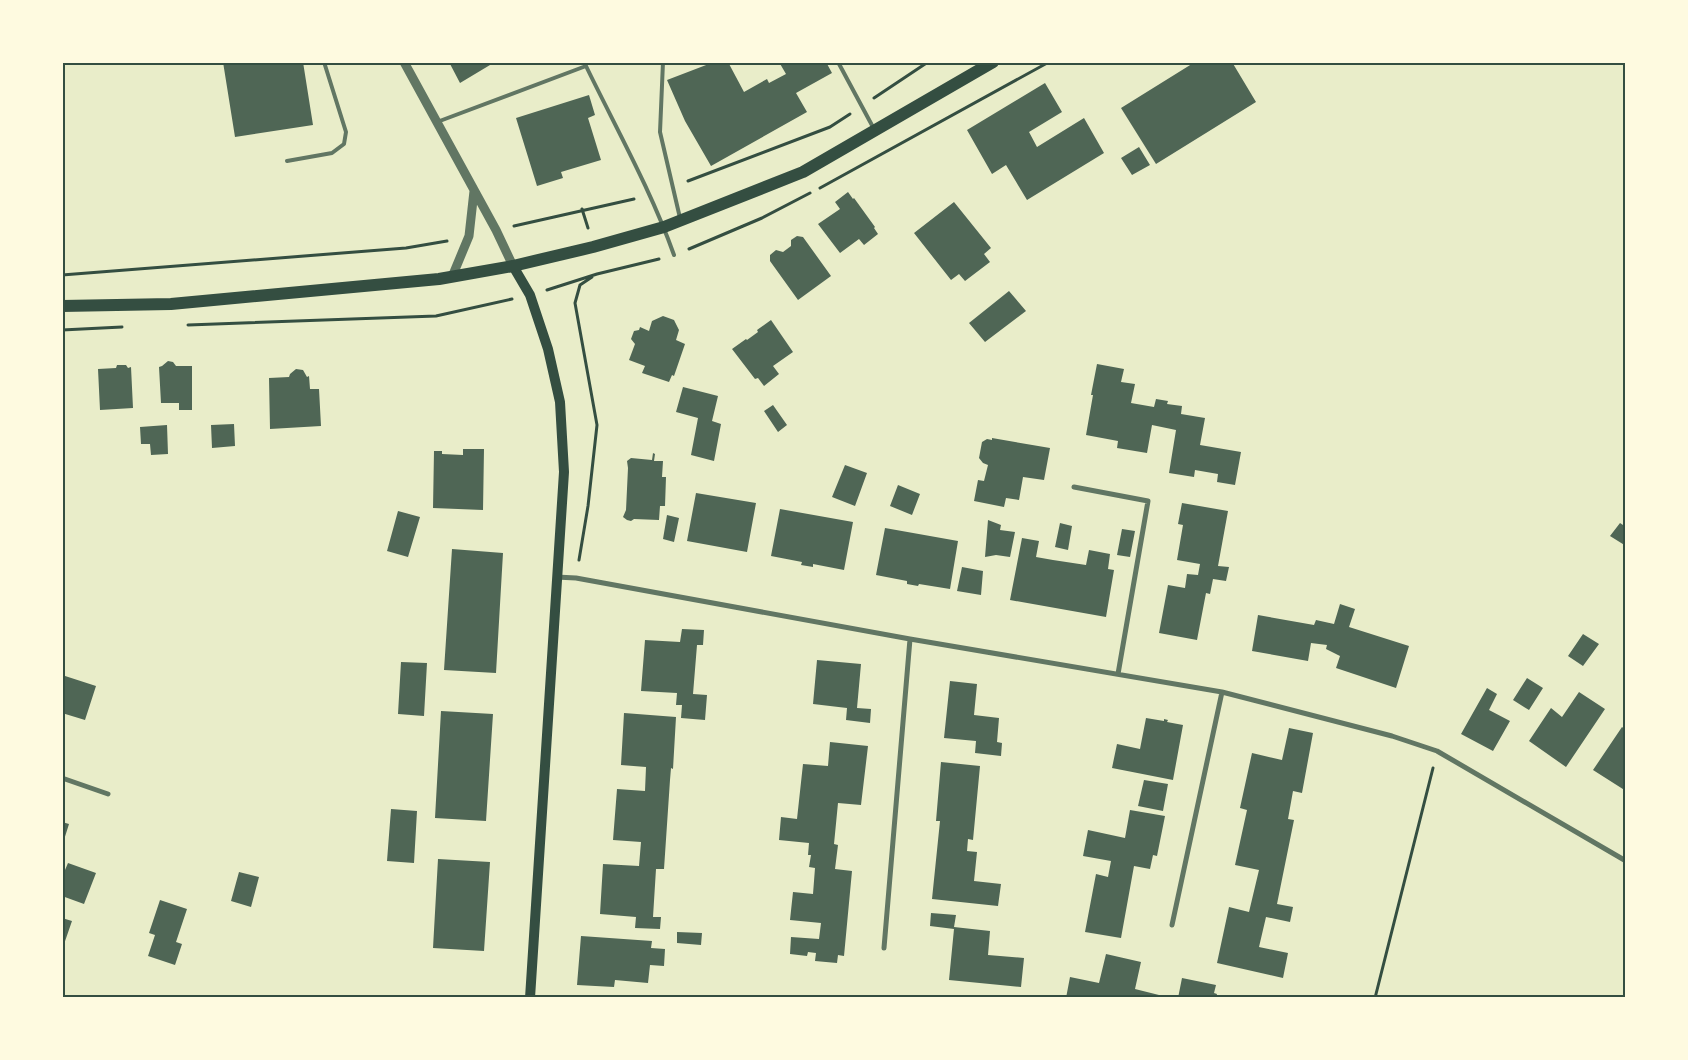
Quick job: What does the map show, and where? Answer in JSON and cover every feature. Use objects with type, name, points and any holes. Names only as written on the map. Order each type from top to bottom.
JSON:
[{"type":"main road","points":[[62,306],[171,304],[452,277],[513,266],[593,247],[664,227],[803,172],[992,62]]},
{"type":"main road","points":[[513,266],[530,295],[548,349],[560,402],[564,472],[530,998]]},
{"type":"street","points":[[404,62],[496,230],[513,266]]},
{"type":"street","points":[[452,277],[469,236],[474,191]]},
{"type":"street","points":[[1074,487],[1148,501],[1118,674]]},
{"type":"street","points":[[556,577],[576,578],[910,639],[1222,692],[1392,736],[1437,751],[1626,861]]},
{"type":"street","points":[[884,948],[910,639]]},
{"type":"street","points":[[1172,926],[1222,692]]},
{"type":"street","points":[[62,778],[108,794]]},
{"type":"lane","points":[[287,161],[332,153],[344,144],[346,132],[324,62]]},
{"type":"lane","points":[[663,62],[660,132],[681,220]]},
{"type":"lane","points":[[838,62],[875,131]]},
{"type":"lane","points":[[437,122],[586,66],[650,196],[674,255]]},
{"type":"path","points":[[673,187],[830,127],[928,62]]},
{"type":"path","points":[[496,230],[582,209],[650,196]]},
{"type":"path","points":[[62,275],[406,248],[469,236]]},
{"type":"path","points":[[186,325],[436,316],[530,295],[597,274]]},
{"type":"path","points":[[62,330],[129,327]]},
{"type":"path","points":[[1376,998],[1437,751]]},
{"type":"building","points":[[223,62],[303,62],[313,125],[235,137]]},
{"type":"building","points":[[449,62],[495,62],[460,83]]},
{"type":"building","points":[[714,62],[728,62],[744,92],[767,79],[769,83],[786,74],[779,62],[826,62],[832,73],[796,93],[807,112],[711,166],[685,121],[667,80]]},
{"type":"building","points":[[1195,62],[1232,62],[1256,102],[1156,164],[1121,108]]},
{"type":"building","points":[[1045,83],[1062,112],[1029,132],[1037,147],[1084,118],[1104,153],[1027,200],[1006,165],[992,174],[967,130]]},
{"type":"building","points":[[589,95],[595,115],[588,118],[601,160],[561,172],[563,178],[537,186],[516,118]]},
{"type":"building","points":[[1139,147],[1150,165],[1132,175],[1121,158]]},
{"type":"building","points":[[848,192],[875,227],[878,234],[864,245],[859,239],[840,253],[818,224],[840,209],[835,202]]},
{"type":"building","points":[[954,202],[991,248],[984,254],[990,262],[965,281],[959,274],[951,280],[914,233]]},
{"type":"building","points":[[797,236],[803,237],[831,276],[798,300],[770,261],[770,255],[776,250],[783,252],[791,246],[791,240]]},
{"type":"building","points":[[1009,291],[1026,311],[985,342],[969,323]]},
{"type":"building","points":[[663,316],[674,320],[679,330],[676,340],[685,344],[674,376],[672,375],[669,382],[642,373],[645,366],[629,360],[635,344],[631,339],[634,331],[639,330],[640,327],[649,331],[652,321]]},
{"type":"building","points":[[771,320],[793,352],[773,366],[779,374],[764,386],[758,378],[755,379],[732,349],[758,332],[757,330]]},
{"type":"building","points":[[168,361],[173,362],[176,366],[192,366],[192,410],[179,410],[179,403],[161,403],[159,367]]},
{"type":"building","points":[[1097,364],[1124,369],[1121,382],[1135,384],[1131,403],[1154,407],[1156,399],[1168,401],[1167,404],[1182,406],[1181,414],[1205,418],[1200,445],[1241,452],[1235,485],[1217,482],[1218,474],[1195,470],[1194,477],[1169,473],[1176,430],[1152,425],[1147,453],[1117,448],[1118,441],[1086,435]]},
{"type":"building","points":[[117,365],[131,367],[133,408],[100,410],[98,369],[116,368]]},
{"type":"building","points":[[296,369],[303,370],[307,377],[309,376],[310,389],[319,389],[321,426],[270,429],[269,378],[289,377]]},
{"type":"building","points":[[683,387],[718,396],[712,421],[721,424],[714,461],[691,455],[698,418],[676,412]]},
{"type":"building","points":[[773,405],[787,425],[778,432],[764,411]]},
{"type":"building","points":[[234,424],[235,446],[212,448],[211,425]]},
{"type":"building","points":[[167,425],[168,454],[151,455],[150,444],[141,444],[140,427]]},
{"type":"building","points":[[992,438],[1050,448],[1044,480],[1023,477],[1019,500],[1006,498],[1004,507],[974,501],[978,480],[984,481],[988,465],[979,458],[982,442],[987,439],[992,440]]},
{"type":"building","points":[[463,449],[484,449],[483,510],[433,508],[434,451],[442,451],[442,454],[463,455]]},
{"type":"building","points":[[653,453],[655,454],[654,461],[663,461],[662,477],[666,477],[665,506],[660,506],[659,520],[627,520],[623,517],[626,510],[627,461],[631,458],[652,460]]},
{"type":"building","points":[[845,465],[867,473],[855,506],[832,497]]},
{"type":"building","points":[[898,485],[920,494],[912,515],[890,506]]},
{"type":"building","points":[[696,493],[756,503],[747,552],[687,541]]},
{"type":"building","points":[[1182,503],[1228,511],[1218,566],[1229,567],[1226,581],[1213,579],[1210,594],[1206,593],[1197,640],[1159,633],[1168,585],[1185,588],[1187,574],[1198,575],[1200,564],[1177,560],[1183,525],[1178,524]]},
{"type":"building","points":[[780,509],[853,522],[844,570],[813,564],[813,567],[801,565],[802,562],[771,556]]},
{"type":"building","points":[[398,511],[420,517],[408,557],[387,551]]},
{"type":"building","points":[[667,515],[679,518],[674,542],[663,539]]},
{"type":"building","points":[[988,520],[1001,525],[1000,530],[1015,532],[1010,557],[996,555],[985,557]]},
{"type":"building","points":[[1060,523],[1072,526],[1068,550],[1055,547]]},
{"type":"building","points":[[1620,523],[1626,527],[1626,546],[1610,536]]},
{"type":"building","points":[[885,528],[958,541],[950,589],[907,584],[907,581],[876,575]]},
{"type":"building","points":[[1122,529],[1135,531],[1130,557],[1117,555]]},
{"type":"building","points":[[1022,538],[1039,541],[1036,557],[1086,565],[1089,550],[1110,554],[1108,569],[1114,570],[1106,617],[1010,600]]},
{"type":"building","points":[[452,549],[503,553],[496,673],[444,670]]},
{"type":"building","points":[[962,567],[983,571],[981,595],[957,591]]},
{"type":"building","points":[[1340,604],[1355,609],[1349,627],[1409,646],[1396,688],[1336,668],[1340,656],[1326,649],[1327,645],[1311,643],[1308,661],[1252,651],[1258,615],[1314,625],[1316,620],[1334,624]]},
{"type":"building","points":[[682,629],[704,630],[703,645],[697,645],[693,694],[707,695],[705,720],[681,718],[682,705],[676,705],[677,693],[641,691],[645,640],[680,642]]},
{"type":"building","points":[[1583,634],[1599,644],[1583,666],[1568,656]]},
{"type":"building","points":[[817,660],[861,664],[857,708],[871,709],[870,723],[846,720],[847,708],[813,704]]},
{"type":"building","points":[[401,662],[427,663],[424,716],[398,714]]},
{"type":"building","points":[[62,675],[96,686],[85,720],[62,713]]},
{"type":"building","points":[[1527,678],[1543,688],[1529,710],[1513,700]]},
{"type":"building","points":[[950,681],[977,684],[974,715],[999,718],[997,742],[1002,743],[1001,756],[975,753],[976,741],[944,738]]},
{"type":"building","points":[[1487,688],[1497,694],[1489,710],[1510,721],[1493,751],[1461,734]]},
{"type":"building","points":[[1579,692],[1605,709],[1566,767],[1529,741],[1551,708],[1562,717]]},
{"type":"building","points":[[441,711],[493,714],[486,821],[435,818]]},
{"type":"building","points":[[624,713],[676,717],[664,869],[656,869],[653,917],[661,917],[660,929],[635,928],[636,917],[600,914],[603,864],[639,866],[641,842],[613,840],[617,789],[645,791],[646,767],[621,765]]},
{"type":"building","points":[[1146,718],[1164,721],[1164,719],[1168,720],[1167,722],[1183,725],[1173,780],[1112,768],[1117,744],[1140,749]]},
{"type":"building","points":[[1622,727],[1626,730],[1626,791],[1593,770]]},
{"type":"building","points":[[1289,728],[1313,733],[1302,793],[1293,791],[1288,819],[1294,820],[1277,904],[1293,907],[1290,922],[1266,917],[1259,947],[1288,953],[1283,978],[1217,963],[1229,907],[1249,912],[1259,870],[1235,865],[1247,810],[1240,808],[1252,753],[1282,760]]},
{"type":"building","points":[[830,742],[868,746],[861,805],[838,803],[834,844],[838,845],[835,869],[852,871],[844,956],[838,955],[837,963],[815,961],[816,953],[808,952],[807,956],[790,954],[791,937],[819,939],[821,923],[790,920],[793,892],[813,894],[815,868],[809,867],[811,855],[808,855],[809,843],[779,840],[781,817],[797,819],[803,764],[828,766]]},
{"type":"building","points":[[941,762],[980,766],[973,840],[968,839],[967,851],[977,852],[974,881],[1001,884],[998,906],[932,899],[940,821],[936,821]]},
{"type":"building","points":[[1144,780],[1168,784],[1163,811],[1138,806]]},
{"type":"building","points":[[391,809],[417,811],[414,863],[387,861]]},
{"type":"building","points":[[1130,810],[1165,816],[1157,856],[1153,855],[1150,869],[1134,866],[1121,938],[1085,932],[1096,874],[1108,877],[1111,861],[1083,856],[1088,830],[1125,838]]},
{"type":"building","points":[[62,822],[69,824],[63,843],[62,843]]},
{"type":"building","points":[[438,859],[490,862],[484,951],[433,948]]},
{"type":"building","points":[[68,863],[96,873],[84,904],[62,896],[62,877]]},
{"type":"building","points":[[239,872],[259,877],[251,907],[231,901]]},
{"type":"building","points":[[160,900],[187,909],[176,942],[182,944],[175,965],[148,956],[155,935],[149,933]]},
{"type":"building","points":[[931,913],[956,915],[954,927],[990,931],[988,955],[1024,958],[1021,987],[949,980],[954,929],[930,926]]},
{"type":"building","points":[[62,918],[72,921],[63,947],[62,947]]},
{"type":"building","points":[[677,932],[702,933],[701,945],[677,943]]},
{"type":"building","points":[[581,936],[652,941],[651,948],[665,949],[664,966],[650,965],[648,983],[615,980],[614,987],[577,985]]},
{"type":"building","points":[[1106,954],[1141,962],[1135,989],[1171,998],[1066,998],[1070,977],[1099,983]]},
{"type":"building","points":[[1182,978],[1216,985],[1214,993],[1217,994],[1216,998],[1178,998]]}]
